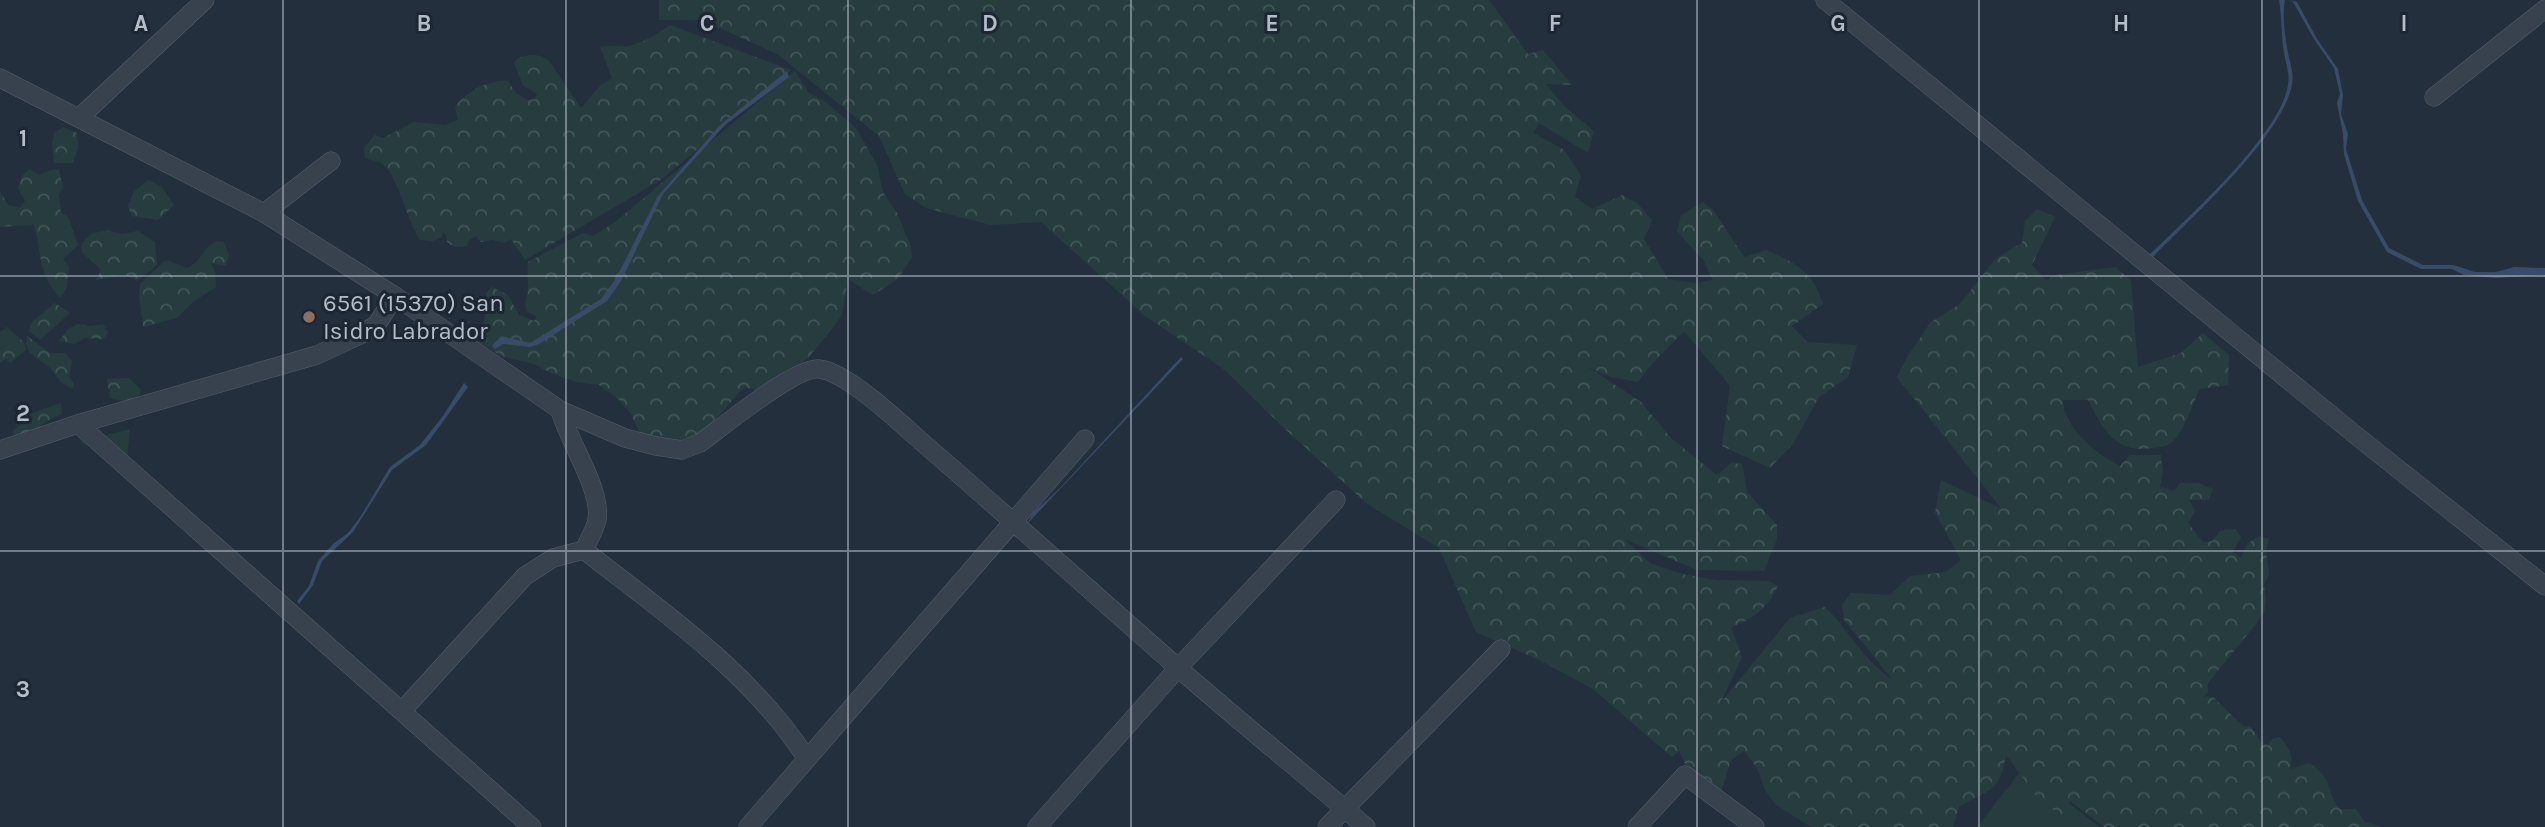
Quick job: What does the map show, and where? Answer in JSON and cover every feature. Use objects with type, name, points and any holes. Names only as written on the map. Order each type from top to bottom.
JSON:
[{"type":"street","points":[[80,117],[205,0]]},
{"type":"street","points":[[1825,0],[2545,586]]},
{"type":"street","points":[[2434,97],[2545,9]]},
{"type":"street","points":[[0,78],[264,212],[395,296],[560,410],[625,438],[682,450],[699,443],[768,392],[812,368],[824,369],[864,393],[1178,668],[1366,827]]},
{"type":"street","points":[[264,212],[331,161]]},
{"type":"street","points":[[0,450],[78,424],[317,355],[377,324],[395,296]]},
{"type":"street","points":[[560,410],[569,438],[583,465],[596,506],[596,524],[584,550]]},
{"type":"street","points":[[78,424],[532,827]]},
{"type":"street","points":[[748,827],[1085,439]]},
{"type":"street","points":[[1037,827],[1178,668],[1336,500]]},
{"type":"street","points":[[402,711],[525,576],[553,558],[584,550]]},
{"type":"street","points":[[584,550],[731,669],[765,702],[807,760]]},
{"type":"street","points":[[1327,827],[1501,649]]},
{"type":"street","points":[[1637,827],[1685,775],[1755,827]]},
{"type":"green space","points":[[659,0],[1489,0],[1528,54],[1543,50],[1572,85],[1546,84],[1565,107],[1594,131],[1588,153],[1539,123],[1533,133],[1563,149],[1581,175],[1575,197],[1592,209],[1622,195],[1637,203],[1652,220],[1644,239],[1668,279],[1696,283],[1713,280],[1704,261],[1677,231],[1681,215],[1703,202],[1714,211],[1744,257],[1766,250],[1795,264],[1814,284],[1823,304],[1792,326],[1807,342],[1857,345],[1848,377],[1819,397],[1793,444],[1770,468],[1722,446],[1730,386],[1684,331],[1638,382],[1611,377],[1588,367],[1641,402],[1671,438],[1717,475],[1731,463],[1742,464],[1747,492],[1777,525],[1777,539],[1764,571],[1697,570],[1624,539],[1650,563],[1682,574],[1716,580],[1769,581],[1778,586],[1759,612],[1731,627],[1742,657],[1721,702],[1790,618],[1825,607],[1873,664],[1893,680],[1844,620],[1842,605],[1851,593],[1890,595],[1910,576],[1946,572],[1961,560],[1935,513],[1941,480],[2002,509],[1897,377],[1931,322],[1960,304],[1996,258],[2022,243],[2025,221],[2037,209],[2055,217],[2032,265],[2046,280],[2056,275],[2116,267],[2131,281],[2138,367],[2181,353],[2203,333],[2229,355],[2228,385],[2200,389],[2183,428],[2166,446],[2139,449],[2119,443],[2105,430],[2088,400],[2063,400],[2068,420],[2075,430],[2092,448],[2111,461],[2120,466],[2130,455],[2161,455],[2163,473],[2160,487],[2174,491],[2180,483],[2198,483],[2213,489],[2209,500],[2189,500],[2195,511],[2188,523],[2203,542],[2212,541],[2220,531],[2235,529],[2241,537],[2233,552],[2241,558],[2247,544],[2259,536],[2269,539],[2266,551],[2269,574],[2264,585],[2264,614],[2208,683],[2208,691],[2203,698],[2214,698],[2243,726],[2251,727],[2262,743],[2268,745],[2272,739],[2279,737],[2290,752],[2290,769],[2309,763],[2323,775],[2340,809],[2356,809],[2365,822],[2382,827],[2104,827],[2070,801],[2062,815],[2041,803],[2006,755],[2000,777],[1992,789],[1959,807],[1953,827],[1811,827],[1775,804],[1765,790],[1757,768],[1744,751],[1731,760],[1721,792],[1688,770],[1679,751],[1672,757],[1593,689],[1539,660],[1476,632],[1439,548],[1366,503],[1225,370],[1145,316],[1041,222],[991,225],[926,208],[905,194],[879,136],[777,54],[702,20],[659,20]]},
{"type":"green space","points":[[670,25],[791,70],[662,179],[525,260],[511,239],[505,243],[492,240],[481,242],[476,236],[469,240],[467,246],[458,247],[447,242],[443,232],[442,237],[433,241],[420,240],[387,169],[379,162],[365,158],[364,148],[375,135],[383,138],[414,122],[445,125],[458,120],[455,107],[459,101],[486,84],[508,81],[516,93],[527,100],[535,99],[537,94],[523,85],[514,63],[522,57],[538,56],[549,61],[581,108],[600,86],[612,78],[600,47],[635,44]]},
{"type":"green space","points":[[795,71],[808,92],[827,103],[856,128],[877,165],[883,192],[897,213],[911,247],[912,257],[898,279],[873,295],[848,279],[842,315],[809,357],[763,392],[744,387],[714,421],[711,436],[691,455],[679,460],[666,447],[640,434],[631,414],[618,399],[599,385],[576,382],[534,364],[501,356],[479,342],[486,312],[486,293],[492,287],[508,295],[519,315],[534,321],[537,317],[526,311],[528,262],[583,233],[593,236],[614,223]]},
{"type":"green space","points":[[63,127],[77,133],[78,148],[73,163],[54,163],[54,133]]},
{"type":"green space","points":[[30,169],[39,175],[59,169],[63,188],[59,194],[61,213],[68,217],[78,245],[63,259],[69,267],[67,287],[60,298],[47,279],[41,263],[34,225],[0,227],[0,191],[8,205],[20,208],[25,201],[18,188],[22,176]]},
{"type":"green space","points":[[148,180],[162,187],[174,205],[158,220],[132,216],[128,206],[133,193]]},
{"type":"green space","points":[[107,230],[122,234],[138,231],[155,242],[157,265],[137,281],[126,275],[96,280],[101,270],[82,252],[82,243],[91,234]]},
{"type":"green space","points":[[217,241],[224,242],[229,255],[226,266],[211,263],[216,287],[194,301],[177,318],[143,327],[140,284],[166,260],[187,268]]},
{"type":"green space","points":[[55,303],[70,313],[40,340],[29,331],[32,322]]},
{"type":"green space","points":[[78,324],[103,324],[108,333],[103,339],[85,338],[74,344],[59,341],[68,329]]},
{"type":"green space","points":[[7,327],[24,342],[26,350],[10,363],[5,359],[0,363],[0,332]]},
{"type":"green space","points":[[27,336],[50,353],[65,353],[72,361],[69,377],[74,384],[72,389],[29,352]]},
{"type":"green space","points":[[129,378],[141,390],[139,399],[129,403],[110,398],[107,379]]},
{"type":"green space","points":[[61,403],[62,414],[47,421],[18,442],[12,432],[30,414]]},
{"type":"green space","points":[[130,429],[125,463],[80,442]]},
{"type":"green space","points":[[2024,767],[2099,827],[1977,827]]},
{"type":"water","points":[[2279,0],[2285,0],[2285,33],[2292,76],[2285,105],[2272,127],[2233,176],[2152,258],[2144,260],[2228,177],[2268,128],[2281,105],[2288,77]]},
{"type":"water","points":[[2289,0],[2297,2],[2317,39],[2338,69],[2343,95],[2341,114],[2348,134],[2346,149],[2362,200],[2389,248],[2423,265],[2453,265],[2475,272],[2496,272],[2514,267],[2545,268],[2545,277],[2496,278],[2464,275],[2452,269],[2421,269],[2387,252],[2358,201],[2344,154],[2337,103],[2340,94],[2334,68],[2293,2]]},
{"type":"water","points":[[787,71],[789,77],[725,125],[663,194],[621,281],[607,301],[539,344],[530,347],[503,344],[495,349],[492,346],[501,336],[530,343],[601,299],[615,280],[658,196],[719,126]]},
{"type":"water","points":[[1181,357],[1183,359],[1027,524],[1033,513],[1060,488]]},
{"type":"water","points":[[464,383],[468,387],[426,445],[392,470],[353,532],[322,561],[313,585],[299,604],[297,601],[309,586],[318,561],[333,544],[348,533],[390,467],[420,445]]},
{"type":"place","name":"6561 (15370) San Isidro Labrador","points":[[309,317]]}]
